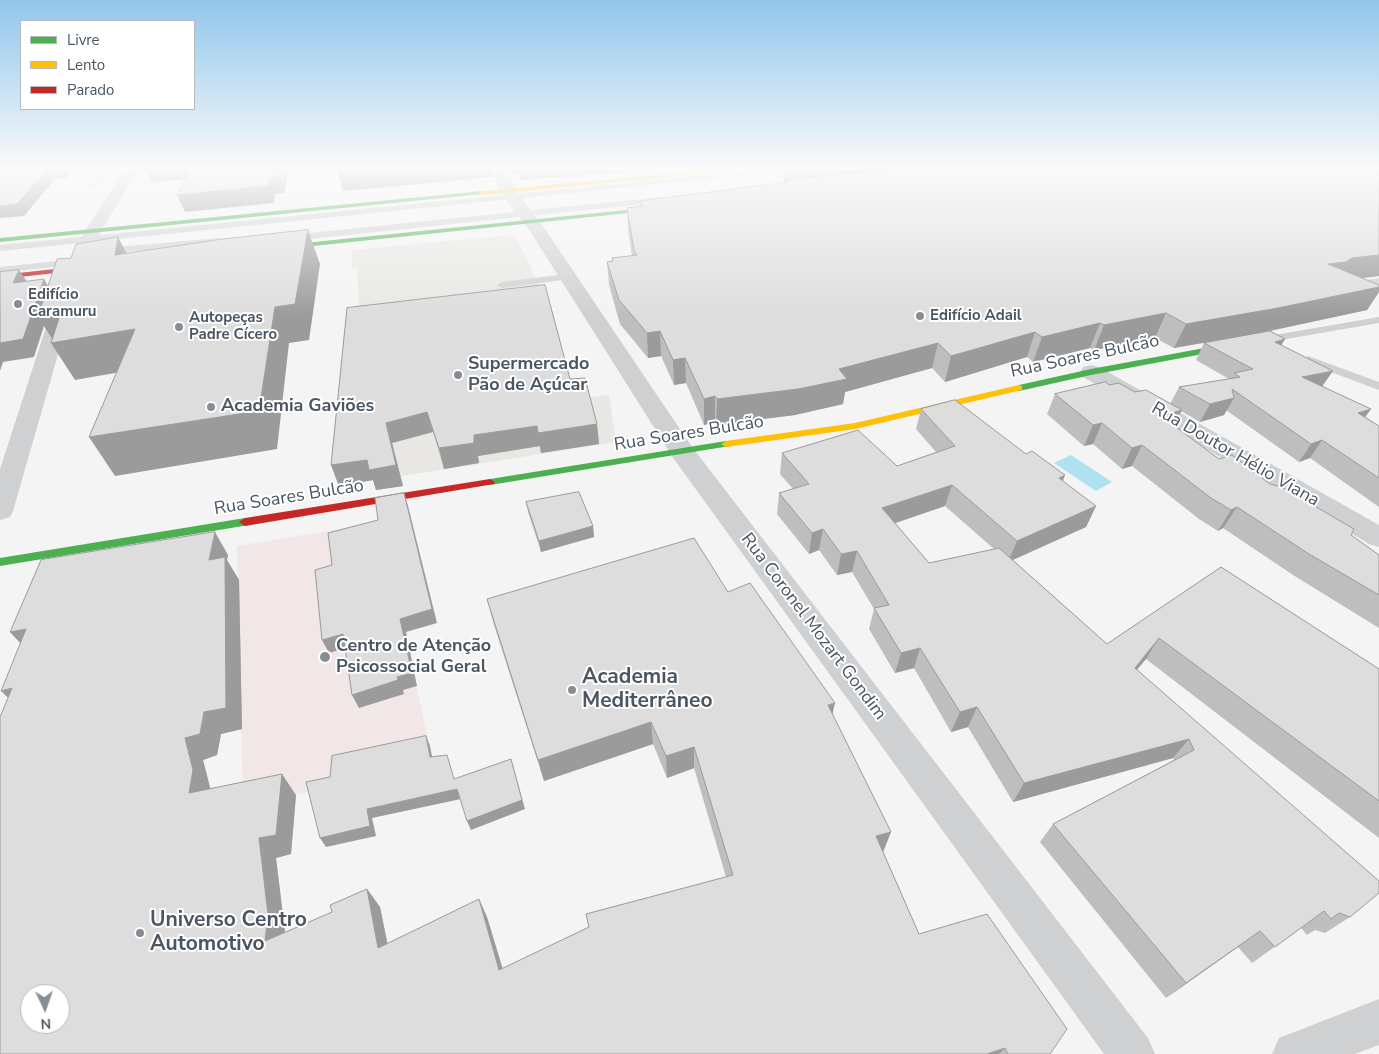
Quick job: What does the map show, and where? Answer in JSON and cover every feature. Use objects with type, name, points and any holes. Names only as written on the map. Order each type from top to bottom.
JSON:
[{"type":"main road","points":[[0,277],[83,251],[394,218]]},
{"type":"main road","points":[[266,243],[431,218]]},
{"type":"main road","points":[[0,240],[83,251],[107,266]]},
{"type":"main road","name":"Rua Soares Bulcão","points":[[0,562],[861,424],[1091,372],[1254,342]]},
{"type":"street","points":[[0,511],[83,251],[103,218]]},
{"type":"street","name":"Rua Coronel Mozart Gondim","points":[[528,218],[683,453],[1132,1054]]},
{"type":"street","name":"Rua Doutor Hélio Viana","points":[[1091,372],[1379,538]]},
{"type":"street","points":[[1296,1054],[1379,1022]]},
{"type":"lane","points":[[0,270],[83,251],[319,218]]},
{"type":"lane","points":[[266,243],[427,218]]},
{"type":"lane","points":[[0,259],[234,240]]},
{"type":"lane","points":[[0,248],[83,251],[224,248]]},
{"type":"lane","points":[[502,285],[567,277]]},
{"type":"lane","points":[[1338,286],[1379,281]]},
{"type":"lane","name":"Rua Soares Bulcão","points":[[1254,342],[1379,320]]},
{"type":"lane","points":[[1254,342],[1290,352],[1335,371],[1379,386]]},
{"type":"shaded area","name":"Supermercado Pão de Açúcar","points":[[516,236],[547,303],[573,399],[609,395],[616,442],[339,486],[360,326],[357,267],[352,268],[352,250]]},
{"type":"shaded area","name":"Centro de Atenção Psicossocial Geral","points":[[381,522],[434,767],[243,805],[237,546]]},
{"type":"water","points":[[1071,455],[1112,482],[1096,491],[1054,463]]},
{"type":"building","points":[[629,218],[1379,218],[1379,255],[1352,258],[1346,262],[1328,264],[1379,285],[1379,287],[1278,308],[1186,324],[1166,313],[1104,325],[1100,323],[1042,337],[1035,332],[951,356],[938,343],[839,369],[847,379],[798,389],[717,399],[715,396],[704,399],[685,358],[673,360],[660,331],[647,333],[619,300],[607,262],[613,261],[612,258],[637,255],[634,250]]},
{"type":"building","points":[[308,230],[295,304],[275,307],[259,411],[89,437],[135,329],[51,343],[61,312],[38,316],[57,259],[71,258],[76,244],[118,237],[115,255],[223,239]]},
{"type":"building","points":[[19,270],[13,283],[44,279],[23,339],[0,343],[0,272]]},
{"type":"building","name":"Supermercado Pão de Açúcar","points":[[545,285],[570,379],[585,378],[597,424],[538,433],[537,426],[474,435],[474,443],[439,448],[427,412],[386,423],[396,465],[369,470],[367,460],[331,465],[347,308]]},
{"type":"building","points":[[1270,331],[1285,339],[1275,342],[1333,371],[1302,377],[1371,409],[1358,413],[1379,426],[1379,478],[1322,440],[1311,444],[1232,389],[1234,398],[1210,404],[1179,387],[1240,377],[1234,373],[1253,369],[1204,343]]},
{"type":"building","points":[[1106,382],[1109,385],[1119,383],[1135,392],[1146,390],[1182,410],[1161,416],[1219,459],[1232,455],[1270,484],[1282,487],[1354,529],[1351,535],[1379,555],[1379,595],[1309,554],[1237,507],[1231,510],[1211,498],[1142,445],[1132,448],[1102,423],[1093,425],[1055,394]]},
{"type":"building","points":[[955,400],[1026,454],[1032,451],[1065,475],[1059,478],[1096,506],[1017,541],[952,485],[882,508],[929,563],[999,548],[1107,644],[1221,567],[1379,669],[1379,801],[1159,638],[1135,668],[1379,881],[1379,893],[1350,917],[1339,913],[1331,919],[1324,911],[1275,947],[1260,931],[1186,983],[1053,824],[1194,750],[1189,739],[1024,783],[977,707],[960,712],[920,648],[901,653],[874,608],[889,605],[857,551],[841,554],[823,529],[812,533],[779,493],[809,484],[782,453],[858,430],[897,466],[955,446],[921,409]]},
{"type":"building","points":[[579,492],[593,526],[539,541],[526,502]]},
{"type":"building","points":[[404,493],[432,609],[400,619],[412,673],[397,677],[398,680],[352,695],[343,634],[322,640],[315,570],[332,565],[328,533],[378,520],[375,498]]},
{"type":"building","points":[[215,532],[209,560],[225,557],[226,708],[204,712],[200,734],[185,738],[193,770],[189,793],[282,774],[276,835],[259,838],[268,914],[265,941],[332,912],[330,905],[367,889],[378,948],[479,899],[499,970],[589,927],[586,914],[733,875],[694,747],[666,756],[651,722],[538,760],[487,599],[694,538],[728,592],[750,583],[835,703],[828,705],[891,832],[876,836],[919,934],[987,914],[1067,1029],[1050,1054],[1008,1054],[1005,1048],[987,1054],[0,1054],[0,717],[12,688],[1,691],[26,629],[10,632],[41,560]]},
{"type":"building","points":[[426,736],[430,757],[447,755],[454,779],[511,759],[522,800],[467,821],[457,789],[367,809],[370,826],[320,838],[306,782],[330,777],[332,756]]},
{"type":"traffic: fast","points":[[0,240],[224,218]]},
{"type":"traffic: fast","points":[[275,248],[566,218]]},
{"type":"traffic: fast","points":[[1019,388],[1091,372],[1237,345]]},
{"type":"traffic: fast","points":[[490,482],[726,444]]},
{"type":"traffic: fast","points":[[0,562],[245,522]]},
{"type":"traffic: slow","points":[[726,444],[855,426],[1019,388]]},
{"type":"traffic: jam","points":[[0,277],[91,267]]},
{"type":"traffic: jam","points":[[245,522],[490,482]]},
{"type":"place","name":"Edifício Caramuru","points":[[18,304]]},
{"type":"place","name":"Edifício Adail","points":[[920,316]]},
{"type":"place","name":"Autopeças Padre Cícero","points":[[179,327]]},
{"type":"place","name":"Supermercado Pão de Açúcar","points":[[458,375]]},
{"type":"place","name":"Academia Gaviões","points":[[211,407]]},
{"type":"place","name":"Centro de Atenção Psicossocial Geral","points":[[325,657]]},
{"type":"place","name":"Academia Mediterrâneo","points":[[572,690]]},
{"type":"place","name":"Universo Centro Automotivo","points":[[140,933]]}]
